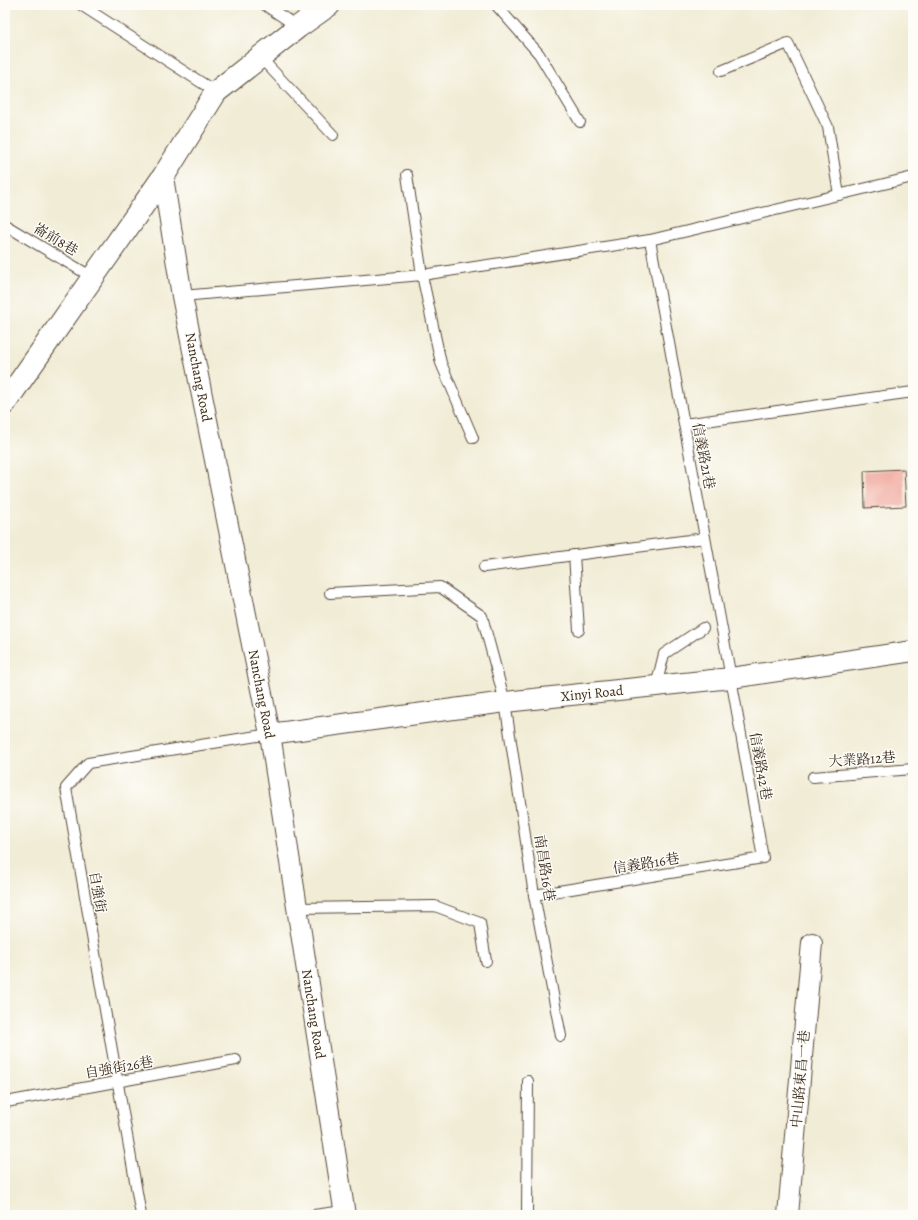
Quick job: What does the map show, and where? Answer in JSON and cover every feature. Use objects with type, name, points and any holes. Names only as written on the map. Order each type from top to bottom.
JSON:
[{"type":"street","points":[[5,403],[163,177],[216,92],[298,27],[329,5]]},
{"type":"street","name":"Nanchang Road","points":[[163,177],[182,296],[270,734],[345,1213]]},
{"type":"street","name":"Xinyi Road","points":[[270,734],[505,702],[731,678],[913,651]]},
{"type":"street","name":"中山路東昌一巷","points":[[788,1215],[812,943]]},
{"type":"lane","points":[[81,5],[216,92]]},
{"type":"lane","points":[[265,5],[298,27]]},
{"type":"lane","points":[[496,5],[539,54],[580,122]]},
{"type":"lane","points":[[721,71],[788,43],[828,127],[839,195]]},
{"type":"lane","points":[[260,57],[333,135]]},
{"type":"lane","points":[[407,175],[422,275],[441,363],[474,438]]},
{"type":"lane","points":[[182,296],[422,275],[650,240],[913,177]]},
{"type":"lane","name":"崙前8巷","points":[[5,225],[92,277]]},
{"type":"lane","name":"信義路21巷","points":[[650,240],[731,678]]},
{"type":"lane","points":[[684,424],[913,392]]},
{"type":"lane","points":[[484,568],[705,538]]},
{"type":"lane","points":[[574,555],[579,630]]},
{"type":"lane","name":"南昌路16巷","points":[[330,593],[440,587],[482,616],[505,702],[534,895],[562,1036]]},
{"type":"lane","points":[[656,686],[664,654],[703,628]]},
{"type":"lane","name":"信義路42巷","points":[[731,678],[763,858]]},
{"type":"lane","name":"自強街","points":[[142,1215],[66,788],[88,763],[270,734]]},
{"type":"lane","name":"大業路12巷","points":[[813,777],[913,769]]},
{"type":"lane","name":"信義路16巷","points":[[534,895],[763,858]]},
{"type":"lane","points":[[297,908],[435,906],[480,923],[486,961]]},
{"type":"lane","name":"自強街26巷","points":[[6,1102],[236,1060]]},
{"type":"lane","points":[[527,1215],[528,1081]]},
{"type":"lane","points":[[314,1215],[345,1213]]},
{"type":"building","points":[[904,469],[906,506],[865,508],[864,471]]}]
